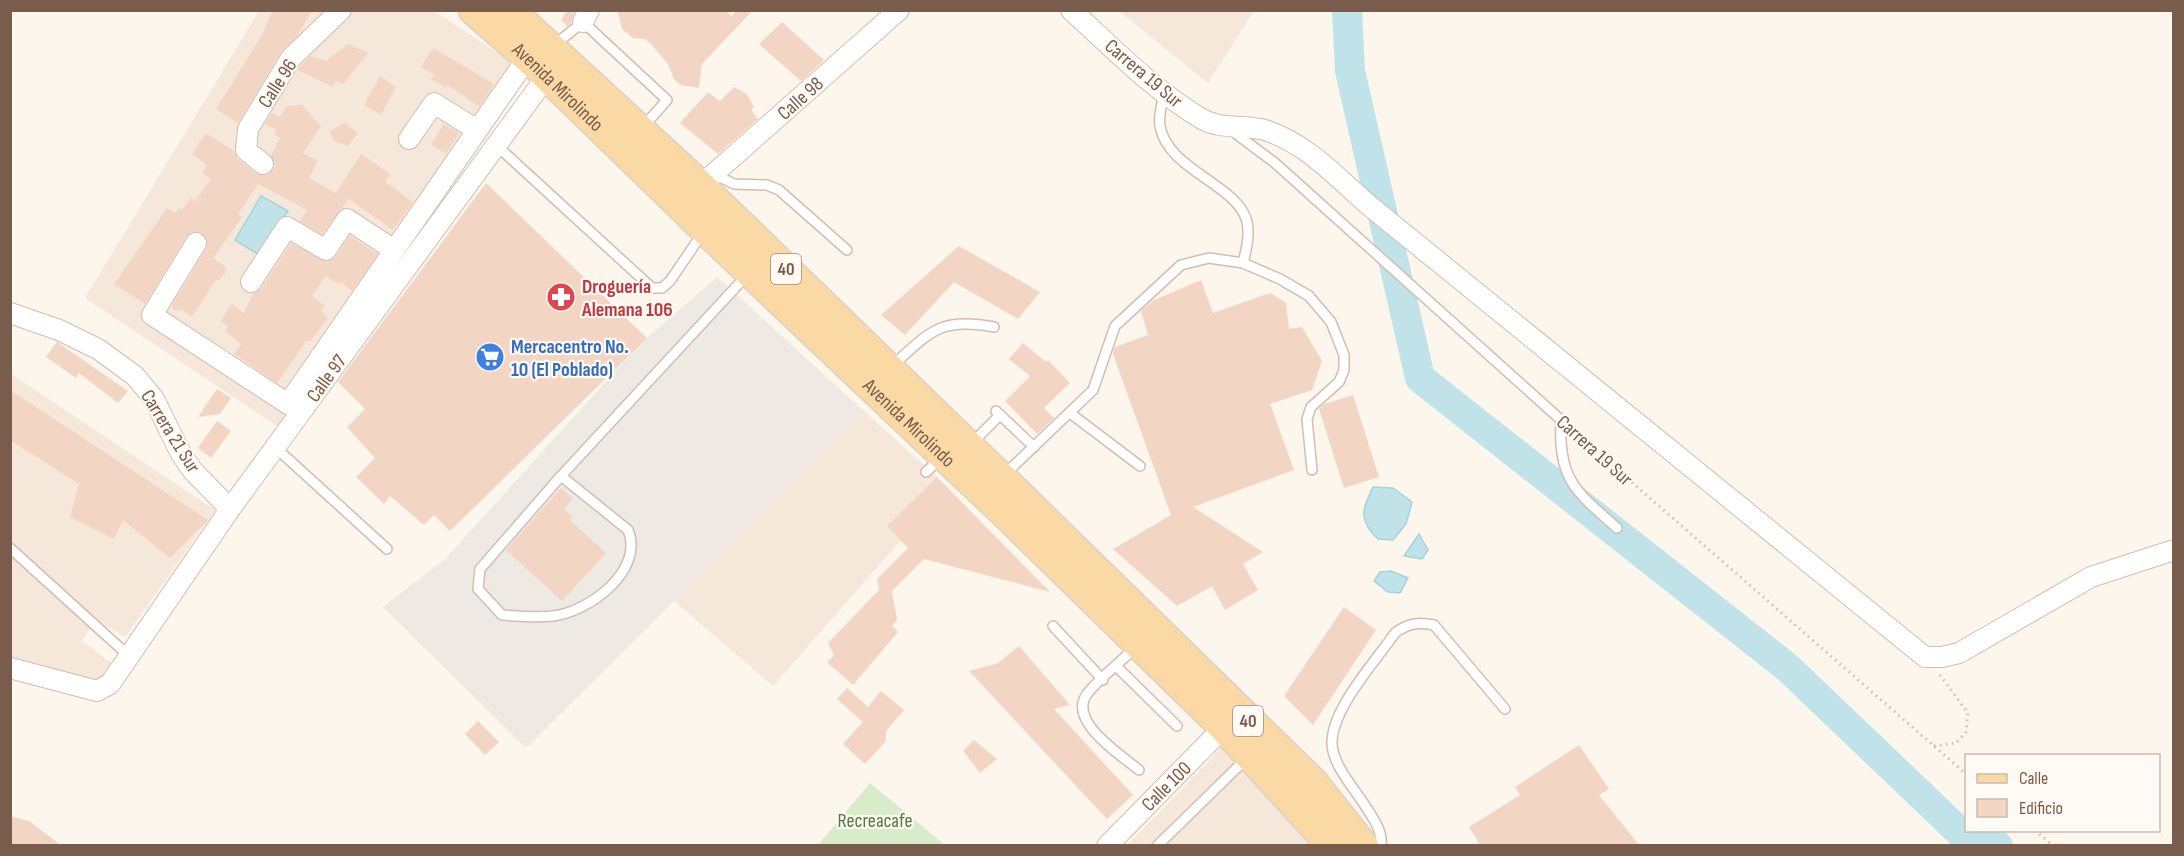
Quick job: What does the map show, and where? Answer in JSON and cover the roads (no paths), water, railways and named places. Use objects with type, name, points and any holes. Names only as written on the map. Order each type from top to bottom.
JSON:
[{"type":"main road","name":"Avenida Mirolindo","points":[[474,10],[707,180],[888,369],[945,458],[1001,478],[1145,636],[1228,716],[1313,783],[1363,846]]},
{"type":"main road","name":"Avenida Mirolindo","points":[[509,10],[542,60],[705,230],[1003,512],[1001,522],[1009,537],[1073,601],[1090,611],[1119,610]]},
{"type":"main road","points":[[1119,610],[1173,632],[1222,682],[1228,716]]},
{"type":"main road","name":"Avenida Mirolindo","points":[[1228,716],[1250,755],[1330,844]]},
{"type":"street","name":"Calle 96","points":[[263,164],[246,150],[248,129],[291,58],[341,10]]},
{"type":"street","name":"Calle 98","points":[[707,180],[899,10]]},
{"type":"street","name":"Carrera 19 Sur","points":[[1071,10],[1164,94],[1204,120],[1224,126],[1262,129],[1297,142],[1371,207],[1925,657],[1942,657],[1959,653],[2091,577],[2174,550]]},
{"type":"street","points":[[196,243],[152,315],[288,404],[477,130],[542,60]]},
{"type":"street","name":"Calle 97","points":[[10,668],[97,691],[110,684],[230,509],[496,145],[542,60]]},
{"type":"street","points":[[409,139],[434,103],[477,130]]},
{"type":"street","points":[[251,282],[287,227],[326,250],[347,219],[394,250]]},
{"type":"street","name":"Carrera 21 Sur","points":[[10,313],[59,330],[88,344],[135,376],[154,399],[187,463],[230,509]]},
{"type":"street","name":"Calle 100","points":[[1107,846],[1228,716]]},
{"type":"lane","name":"Calle 97","points":[[542,60],[586,16]]},
{"type":"lane","points":[[586,16],[667,100],[640,130]]},
{"type":"lane","points":[[1164,94],[1159,123],[1162,138],[1180,159],[1242,207],[1247,222],[1248,242],[1243,263]]},
{"type":"lane","name":"Carrera 19 Sur","points":[[1224,126],[1275,163],[1561,420],[1560,438],[1566,473],[1578,493],[1617,528]]},
{"type":"lane","points":[[496,145],[652,288],[662,288],[670,280],[705,230]]},
{"type":"lane","points":[[707,180],[767,185],[779,190],[847,250]]},
{"type":"lane","points":[[1001,478],[1093,390],[1099,379],[1115,326],[1181,265],[1209,258],[1243,263],[1309,296],[1331,322],[1344,355],[1344,370],[1339,382],[1311,407],[1307,419],[1312,470]]},
{"type":"lane","points":[[561,476],[628,530],[633,541],[633,554],[621,574],[599,597],[576,610],[553,616],[502,615],[478,590],[480,569],[561,476],[750,272]]},
{"type":"lane","points":[[888,369],[939,327],[965,322],[994,327]]},
{"type":"lane","points":[[945,458],[998,413],[1034,447]]},
{"type":"lane","points":[[1070,413],[1140,466]]},
{"type":"lane","points":[[275,447],[387,549]]},
{"type":"lane","points":[[10,548],[129,657]]},
{"type":"lane","points":[[1381,846],[1382,837],[1378,828],[1341,768],[1332,745],[1335,727],[1347,701],[1395,633],[1403,627],[1420,622],[1434,625],[1506,709]]},
{"type":"lane","points":[[1053,626],[1103,680]]},
{"type":"lane","points":[[1139,770],[1088,726],[1083,716],[1082,706],[1087,695],[1145,636]]},
{"type":"lane","points":[[1117,667],[1177,726]]},
{"type":"lane","points":[[1157,846],[1250,755]]},
{"type":"water","points":[[261,196],[288,211],[259,255],[235,240]]},
{"type":"water","points":[[1373,487],[1393,488],[1412,502],[1406,524],[1393,540],[1378,539],[1367,526],[1364,509]]},
{"type":"water","points":[[1419,534],[1428,550],[1422,559],[1404,556]]},
{"type":"water","points":[[1391,571],[1408,578],[1400,593],[1388,592],[1374,581],[1380,572]]},
{"type":"waterway","points":[[1347,10],[1350,71],[1420,378],[1788,668],[1966,838],[1998,846]]},
{"type":"place","name":"Droguería Alemana 106","points":[[561,297]]},
{"type":"place","name":"Mercacentro No. 10 (El Poblado)","points":[[490,357]]},
{"type":"park label","name":"Recreacafe","points":[[875,820]]}]
